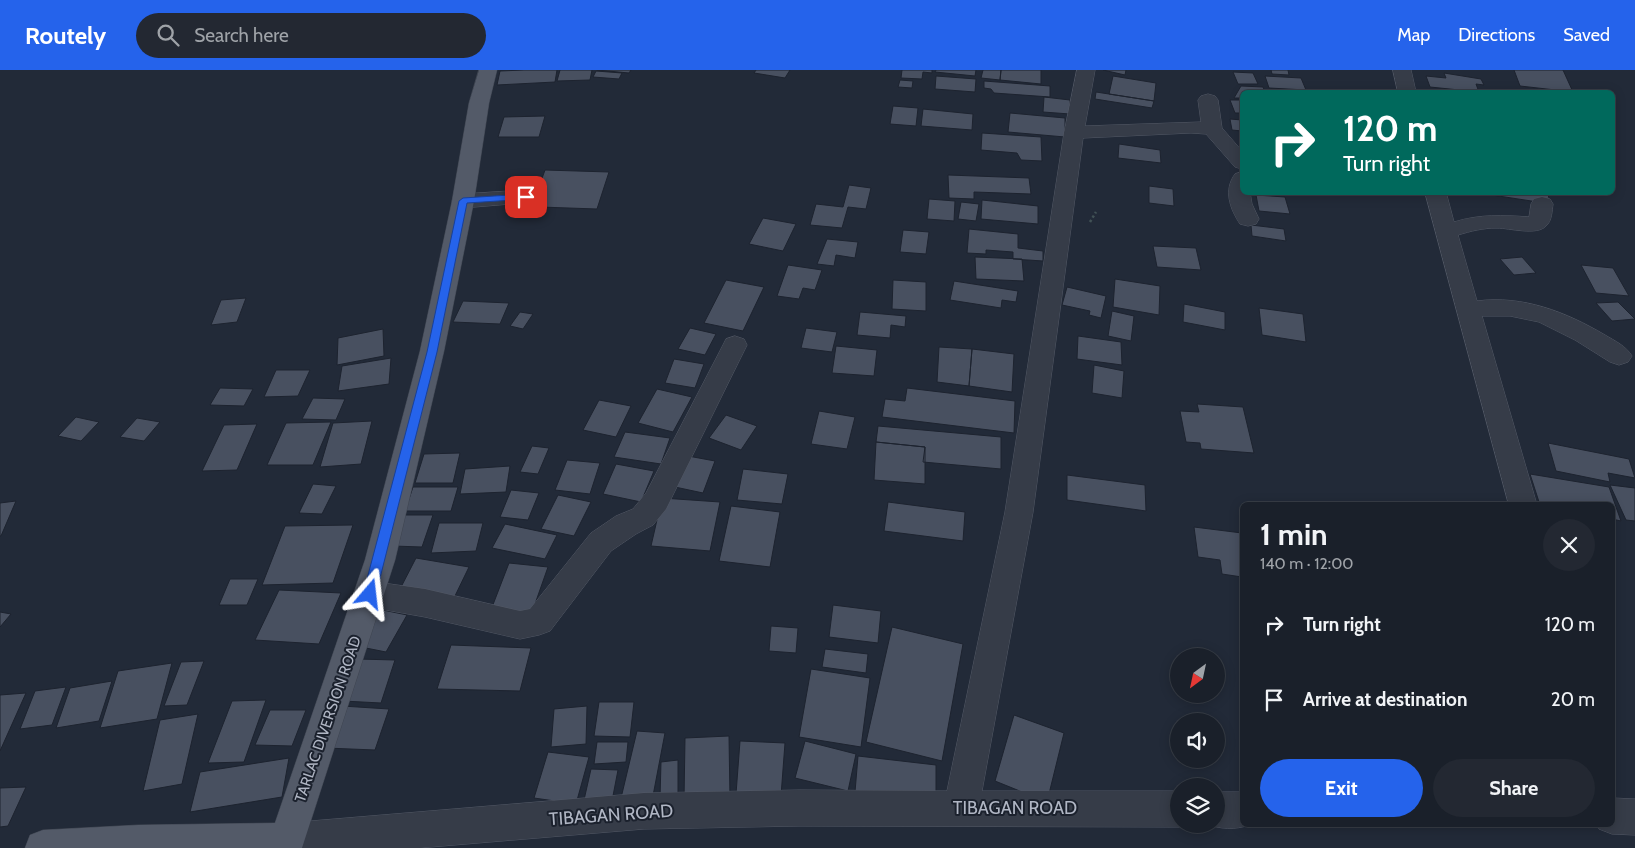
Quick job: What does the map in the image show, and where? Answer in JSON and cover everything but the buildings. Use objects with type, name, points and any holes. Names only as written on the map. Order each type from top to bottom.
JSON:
[{"type":"main road","name":"TARLAC DIVERSION ROAD","points":[[286,841],[370,594],[432,352],[463,201],[479,103],[488,70]]},
{"type":"main road","name":"TIBAGAN ROAD","points":[[43,848],[138,843],[286,841]]},
{"type":"street","points":[[960,808],[1019,512],[1074,133],[1086,70]]},
{"type":"street","points":[[1402,70],[1409,90]]},
{"type":"street","points":[[1208,100],[1212,128],[1240,161]]},
{"type":"street","points":[[1074,133],[1183,127],[1212,128]]},
{"type":"street","points":[[1240,186],[1238,194],[1239,204],[1248,219]]},
{"type":"street","points":[[1436,195],[1522,502]]},
{"type":"street","points":[[463,201],[526,197]]},
{"type":"street","points":[[1446,232],[1474,223],[1496,221],[1534,224],[1540,221],[1542,204]]},
{"type":"street","points":[[1468,310],[1490,306],[1517,308],[1548,317],[1579,329],[1619,356]]},
{"type":"street","points":[[370,594],[425,603],[520,625],[538,621],[601,542],[626,525],[643,517],[656,501],[735,345]]},
{"type":"street","name":"TIBAGAN ROAD","points":[[286,841],[644,811],[800,808],[1170,810]]},
{"type":"street","points":[[1225,810],[1240,810]]},
{"type":"street","points":[[1615,816],[1635,817]]},
{"type":"route","points":[[370,594],[432,352],[463,201],[526,197]]}]
